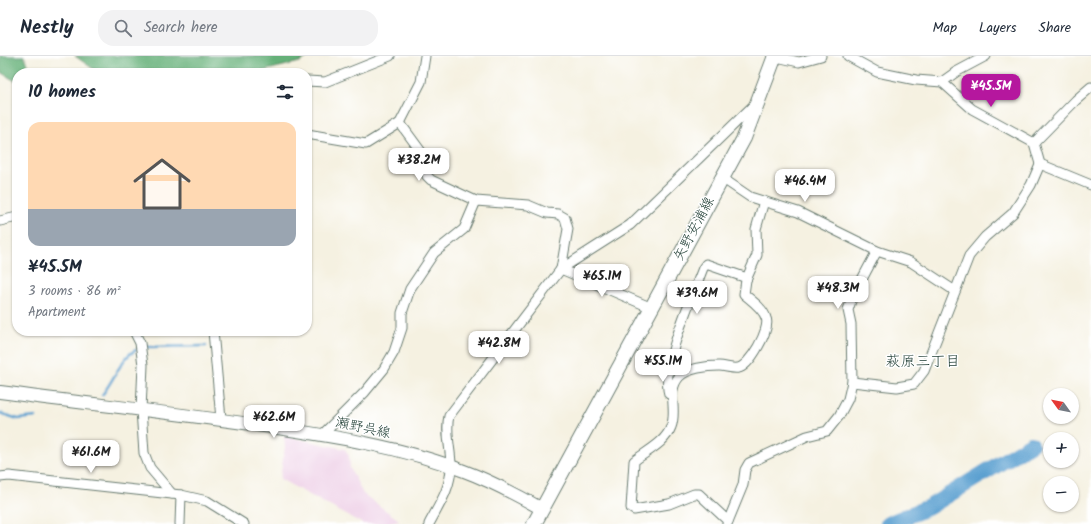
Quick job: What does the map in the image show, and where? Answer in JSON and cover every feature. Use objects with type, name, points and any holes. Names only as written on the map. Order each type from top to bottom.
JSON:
[{"type":"main road","name":"矢野安浦線","points":[[534,524],[744,138],[774,57]]},
{"type":"main road","name":"瀬野呉線","points":[[0,392],[220,419],[323,434],[407,453],[451,466],[494,483],[542,509]]},
{"type":"street","points":[[312,81],[325,82],[390,56]]},
{"type":"street","points":[[312,135],[366,144],[400,123],[421,82],[425,56]]},
{"type":"street","points":[[774,57],[799,62],[821,56]]},
{"type":"street","points":[[942,82],[956,72],[986,56]]},
{"type":"street","points":[[852,57],[877,72],[895,76],[942,82],[972,109],[1034,143],[1040,164],[1031,185],[1013,213],[985,237],[969,256],[924,371],[914,384],[897,387],[852,382]]},
{"type":"street","points":[[1034,143],[1076,100],[1091,87]]},
{"type":"street","points":[[429,524],[448,490],[451,466],[447,425],[449,416],[561,269],[630,225],[759,99]]},
{"type":"street","points":[[400,123],[422,154],[427,176],[431,180],[476,201],[528,205],[547,212],[558,214],[565,218],[568,229],[561,269]]},
{"type":"street","points":[[1040,164],[1091,185]]},
{"type":"street","points":[[722,178],[750,197],[798,212],[878,251],[911,262],[955,291]]},
{"type":"street","points":[[323,434],[384,369],[394,352],[402,328],[402,313],[410,289],[434,253],[464,229],[476,201]]},
{"type":"street","points":[[764,201],[756,229],[757,255],[747,278],[744,294],[760,308],[767,319],[766,328],[760,344],[746,364],[738,368],[720,366],[706,367],[680,376],[673,386],[672,396],[675,415],[671,428],[662,441],[634,461],[631,508],[639,510],[669,504],[694,494],[699,494],[727,522],[743,485],[745,470],[749,463],[754,459],[773,453],[807,436],[827,431],[839,416],[848,399],[852,382],[851,324],[848,310],[852,298],[878,251]]},
{"type":"street","points":[[0,221],[12,218]]},
{"type":"street","points":[[672,396],[669,393],[668,387],[674,351],[678,335],[703,268],[706,264],[711,265],[747,278]]},
{"type":"street","points":[[561,269],[652,308]]},
{"type":"street","points":[[136,336],[140,343],[143,364],[141,410],[144,453],[150,468],[172,494]]},
{"type":"street","points":[[213,336],[220,419]]},
{"type":"street","points":[[0,477],[9,476],[181,495],[207,501],[244,524]]},
{"type":"street","points":[[180,524],[181,495]]},
{"type":"shaded area","points":[[284,436],[345,449],[349,456],[350,468],[363,494],[399,520],[388,524],[363,524],[280,479],[285,447]]},
{"type":"green space","points":[[0,56],[24,56],[30,68],[12,68],[12,79],[0,72]]},
{"type":"green space","points":[[75,56],[310,56],[300,62],[275,68],[92,68]]},
{"type":"waterway","points":[[145,347],[206,346]]},
{"type":"waterway","points":[[102,395],[122,363],[131,353],[136,350]]},
{"type":"waterway","points":[[0,413],[18,419],[36,417]]},
{"type":"waterway","points":[[888,524],[929,507],[1031,444]]},
{"type":"district","name":"萩原三丁目","points":[[923,362]]}]
